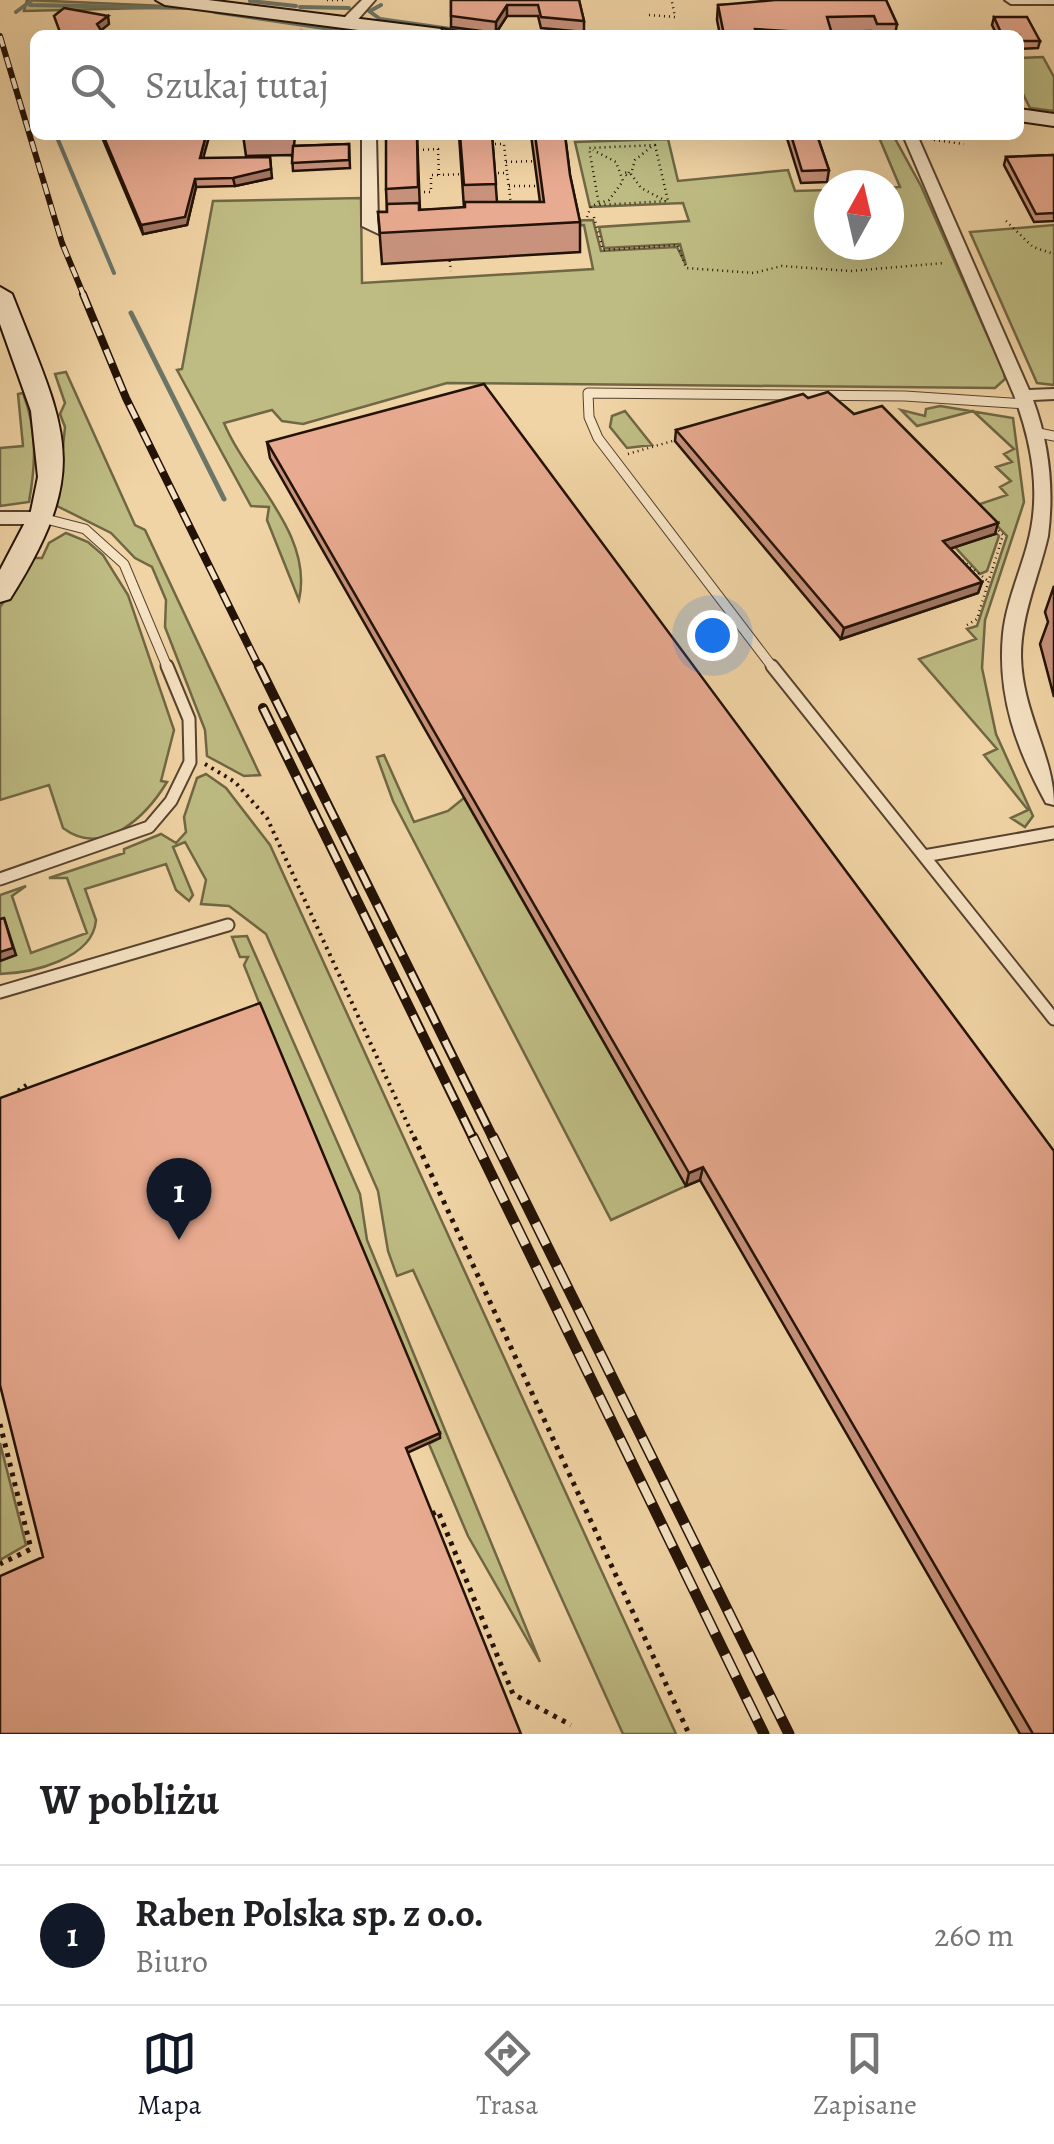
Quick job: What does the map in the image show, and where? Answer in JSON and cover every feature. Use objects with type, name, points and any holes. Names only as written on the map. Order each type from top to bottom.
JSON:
[{"type":"street","points":[[165,0],[348,22],[371,30]]},
{"type":"street","points":[[348,22],[370,0]]},
{"type":"street","points":[[1011,0],[1054,0]]},
{"type":"street","points":[[1024,116],[1054,120]]},
{"type":"street","points":[[368,140],[370,226],[381,230],[433,227]]},
{"type":"street","points":[[912,140],[963,262],[1044,434],[1044,514],[1016,610],[1011,648],[1025,740],[1054,797]]},
{"type":"street","points":[[0,294],[10,344],[48,412],[53,442],[53,469],[42,518],[0,592]]},
{"type":"street","points":[[1025,399],[1054,394]]},
{"type":"street","points":[[0,518],[42,518]]},
{"type":"lane","points":[[1025,399],[588,393],[591,426],[1054,1018]]},
{"type":"lane","points":[[0,879],[140,832],[171,801],[190,762],[190,719],[124,564],[85,529],[42,518]]},
{"type":"lane","points":[[924,856],[1054,833]]},
{"type":"lane","points":[[0,992],[228,925]]},
{"type":"path","points":[[649,15],[674,17],[672,2]]},
{"type":"path","points":[[490,144],[509,140]]},
{"type":"path","points":[[944,140],[964,144]]},
{"type":"path","points":[[504,144],[512,211]]},
{"type":"path","points":[[589,148],[655,145]]},
{"type":"path","points":[[631,174],[635,160],[655,145]]},
{"type":"path","points":[[655,145],[668,202]]},
{"type":"path","points":[[589,148],[610,158],[624,174],[631,174]]},
{"type":"path","points":[[589,148],[599,205]]},
{"type":"path","points":[[418,150],[438,149],[439,175]]},
{"type":"path","points":[[506,162],[536,161]]},
{"type":"path","points":[[490,174],[507,173]]},
{"type":"path","points":[[418,176],[473,174]]},
{"type":"path","points":[[599,205],[616,194],[624,174]]},
{"type":"path","points":[[631,174],[641,188],[668,202]]},
{"type":"path","points":[[419,192],[432,192],[431,176]]},
{"type":"path","points":[[495,191],[540,186]]},
{"type":"path","points":[[587,218],[591,206],[668,202]]},
{"type":"path","points":[[594,216],[603,250],[678,245],[686,268],[707,272],[754,273],[782,266],[851,271],[963,262]]},
{"type":"path","points":[[1006,221],[1032,246],[1054,254]]},
{"type":"path","points":[[448,254],[451,271]]},
{"type":"path","points":[[615,458],[691,436]]},
{"type":"path","points":[[967,625],[977,619],[1003,535],[993,525]]},
{"type":"path","points":[[942,554],[954,550],[978,576],[988,581]]},
{"type":"path","points":[[966,580],[978,576]]},
{"type":"path","points":[[190,762],[212,766],[235,782],[267,818],[690,1734]]},
{"type":"path","points":[[2,1102],[29,1083]]},
{"type":"path","points":[[0,1424],[31,1550],[0,1564]]},
{"type":"path","points":[[432,1514],[438,1511],[513,1694],[570,1725]]},
{"type":"shaded area","points":[[27,0],[188,7],[24,11]]},
{"type":"shaded area","points":[[1043,57],[1054,77],[1054,111],[1030,108],[1024,96],[1024,58]]},
{"type":"shaded area","points":[[668,140],[678,181],[788,170],[795,191],[814,190],[814,260],[904,260],[904,170],[893,170],[880,140],[896,140],[921,186],[1005,379],[995,388],[447,383],[303,424],[282,421],[272,410],[224,423],[288,530],[301,576],[299,600],[267,520],[269,507],[251,506],[177,370],[182,369],[213,201],[361,198],[362,283],[593,269],[584,225],[563,226],[562,221],[593,220],[601,251],[677,247],[686,265],[680,244],[604,248],[599,227],[689,221],[683,203],[590,207],[575,142]]},
{"type":"shaded area","points":[[1054,225],[1054,385],[1037,383],[970,232]]},
{"type":"shaded area","points":[[66,372],[135,525],[145,530],[260,775],[244,776],[207,756],[205,730],[165,627],[166,600],[152,567],[135,558],[111,533],[57,506],[65,427],[60,414],[65,403],[55,374]]},
{"type":"shaded area","points":[[23,393],[34,447],[29,502],[0,506],[0,448],[23,446],[18,394]]},
{"type":"shaded area","points":[[940,406],[972,411],[917,426],[901,410],[925,416],[926,409]]},
{"type":"shaded area","points":[[625,411],[652,445],[627,448],[610,427],[612,416]]},
{"type":"shaded area","points":[[974,412],[1013,418],[1024,502],[985,620],[982,668],[996,734],[1033,816],[1025,827],[1011,818],[1028,810],[984,755],[997,749],[919,659],[976,639],[967,629],[977,626],[1007,536],[977,505],[1007,495],[1000,487],[1011,481],[996,467],[1012,462],[1004,454],[1014,449]]},
{"type":"shaded area","points":[[973,509],[999,536],[987,571],[980,574],[955,547],[994,534]]},
{"type":"shaded area","points":[[66,533],[88,542],[103,555],[128,595],[174,730],[161,781],[167,782],[158,795],[123,829],[94,839],[63,828],[49,785],[0,800],[0,607],[34,558],[42,558],[49,543]]},
{"type":"shaded area","points":[[384,755],[414,822],[448,811],[464,798],[686,1186],[611,1220],[393,801],[377,757]]},
{"type":"shaded area","points":[[206,774],[226,788],[270,845],[676,1734],[623,1734],[413,1270],[397,1276],[388,1251],[378,1191],[266,934],[229,906],[201,904],[206,880],[185,842],[173,847],[193,895],[189,901],[176,890],[166,864],[85,889],[96,920],[84,945],[44,967],[0,974],[0,961],[16,955],[0,928],[0,895],[26,886],[12,896],[31,953],[87,933],[67,878],[49,878],[124,853],[124,849],[161,834],[176,843],[186,832],[184,817],[197,778]]},
{"type":"shaded area","points":[[247,936],[360,1194],[367,1240],[540,1662],[468,1536],[429,1444],[440,1438],[244,965],[248,957],[240,957],[232,937]]},
{"type":"shaded area","points":[[0,1443],[26,1545],[0,1560]]},
{"type":"building","points":[[451,0],[579,0],[584,21],[541,17],[538,5],[507,5],[496,22],[451,16]]},
{"type":"building","points":[[775,0],[886,0],[897,24],[877,24],[874,16],[827,17],[831,30],[723,30],[718,5]]},
{"type":"building","points":[[64,8],[108,16],[97,24],[101,30],[59,30],[54,16]]},
{"type":"building","points":[[994,17],[1027,17],[1040,41],[1024,41],[1024,30],[1000,30]]},
{"type":"building","points":[[105,140],[205,140],[200,158],[270,157],[271,169],[233,178],[195,179],[185,217],[141,225]]},
{"type":"building","points":[[386,140],[417,140],[418,187],[386,189]]},
{"type":"building","points":[[460,140],[492,140],[496,184],[464,185]]},
{"type":"building","points":[[536,140],[566,140],[580,222],[380,233],[378,212],[387,212],[387,204],[419,203],[419,210],[465,207],[465,202],[544,202]]},
{"type":"building","points":[[793,140],[819,140],[829,170],[802,171]]},
{"type":"building","points":[[349,144],[349,160],[292,163],[293,146]]},
{"type":"building","points":[[1054,155],[1054,213],[1036,214],[1006,157]]},
{"type":"building","points":[[484,384],[1054,1151],[1054,1734],[1033,1734],[703,1167],[689,1173],[267,442]]},
{"type":"building","points":[[828,392],[854,414],[882,406],[998,523],[943,541],[982,582],[844,628],[676,430],[803,394],[808,398]]},
{"type":"building","points":[[4,918],[13,948],[0,952],[0,919]]},
{"type":"building","points":[[260,1003],[440,1433],[406,1448],[521,1734],[0,1734],[0,1576],[43,1557],[0,1385],[0,1098]]},
{"type":"waterway","points":[[16,12],[31,1]]},
{"type":"waterway","points":[[250,1],[296,6]]},
{"type":"waterway","points":[[30,5],[185,8]]},
{"type":"waterway","points":[[370,11],[381,5]]},
{"type":"waterway","points":[[300,7],[349,8]]},
{"type":"waterway","points":[[369,11],[380,19],[458,30]]},
{"type":"waterway","points":[[215,12],[338,30]]},
{"type":"waterway","points":[[58,140],[114,273]]},
{"type":"waterway","points":[[131,313],[224,499]]},
{"type":"railway","points":[[0,36],[30,136]]},
{"type":"railway","points":[[31,140],[62,243],[84,296]]},
{"type":"railway","points":[[83,294],[126,398],[260,669]]},
{"type":"railway","points":[[259,666],[494,1140]]},
{"type":"railway","points":[[263,708],[474,1140]]},
{"type":"railway","points":[[473,1137],[764,1734]]},
{"type":"railway","points":[[493,1137],[789,1734]]},
{"type":"place","name":"Raben Polska sp. z o.o.","points":[[179,1240]]}]
